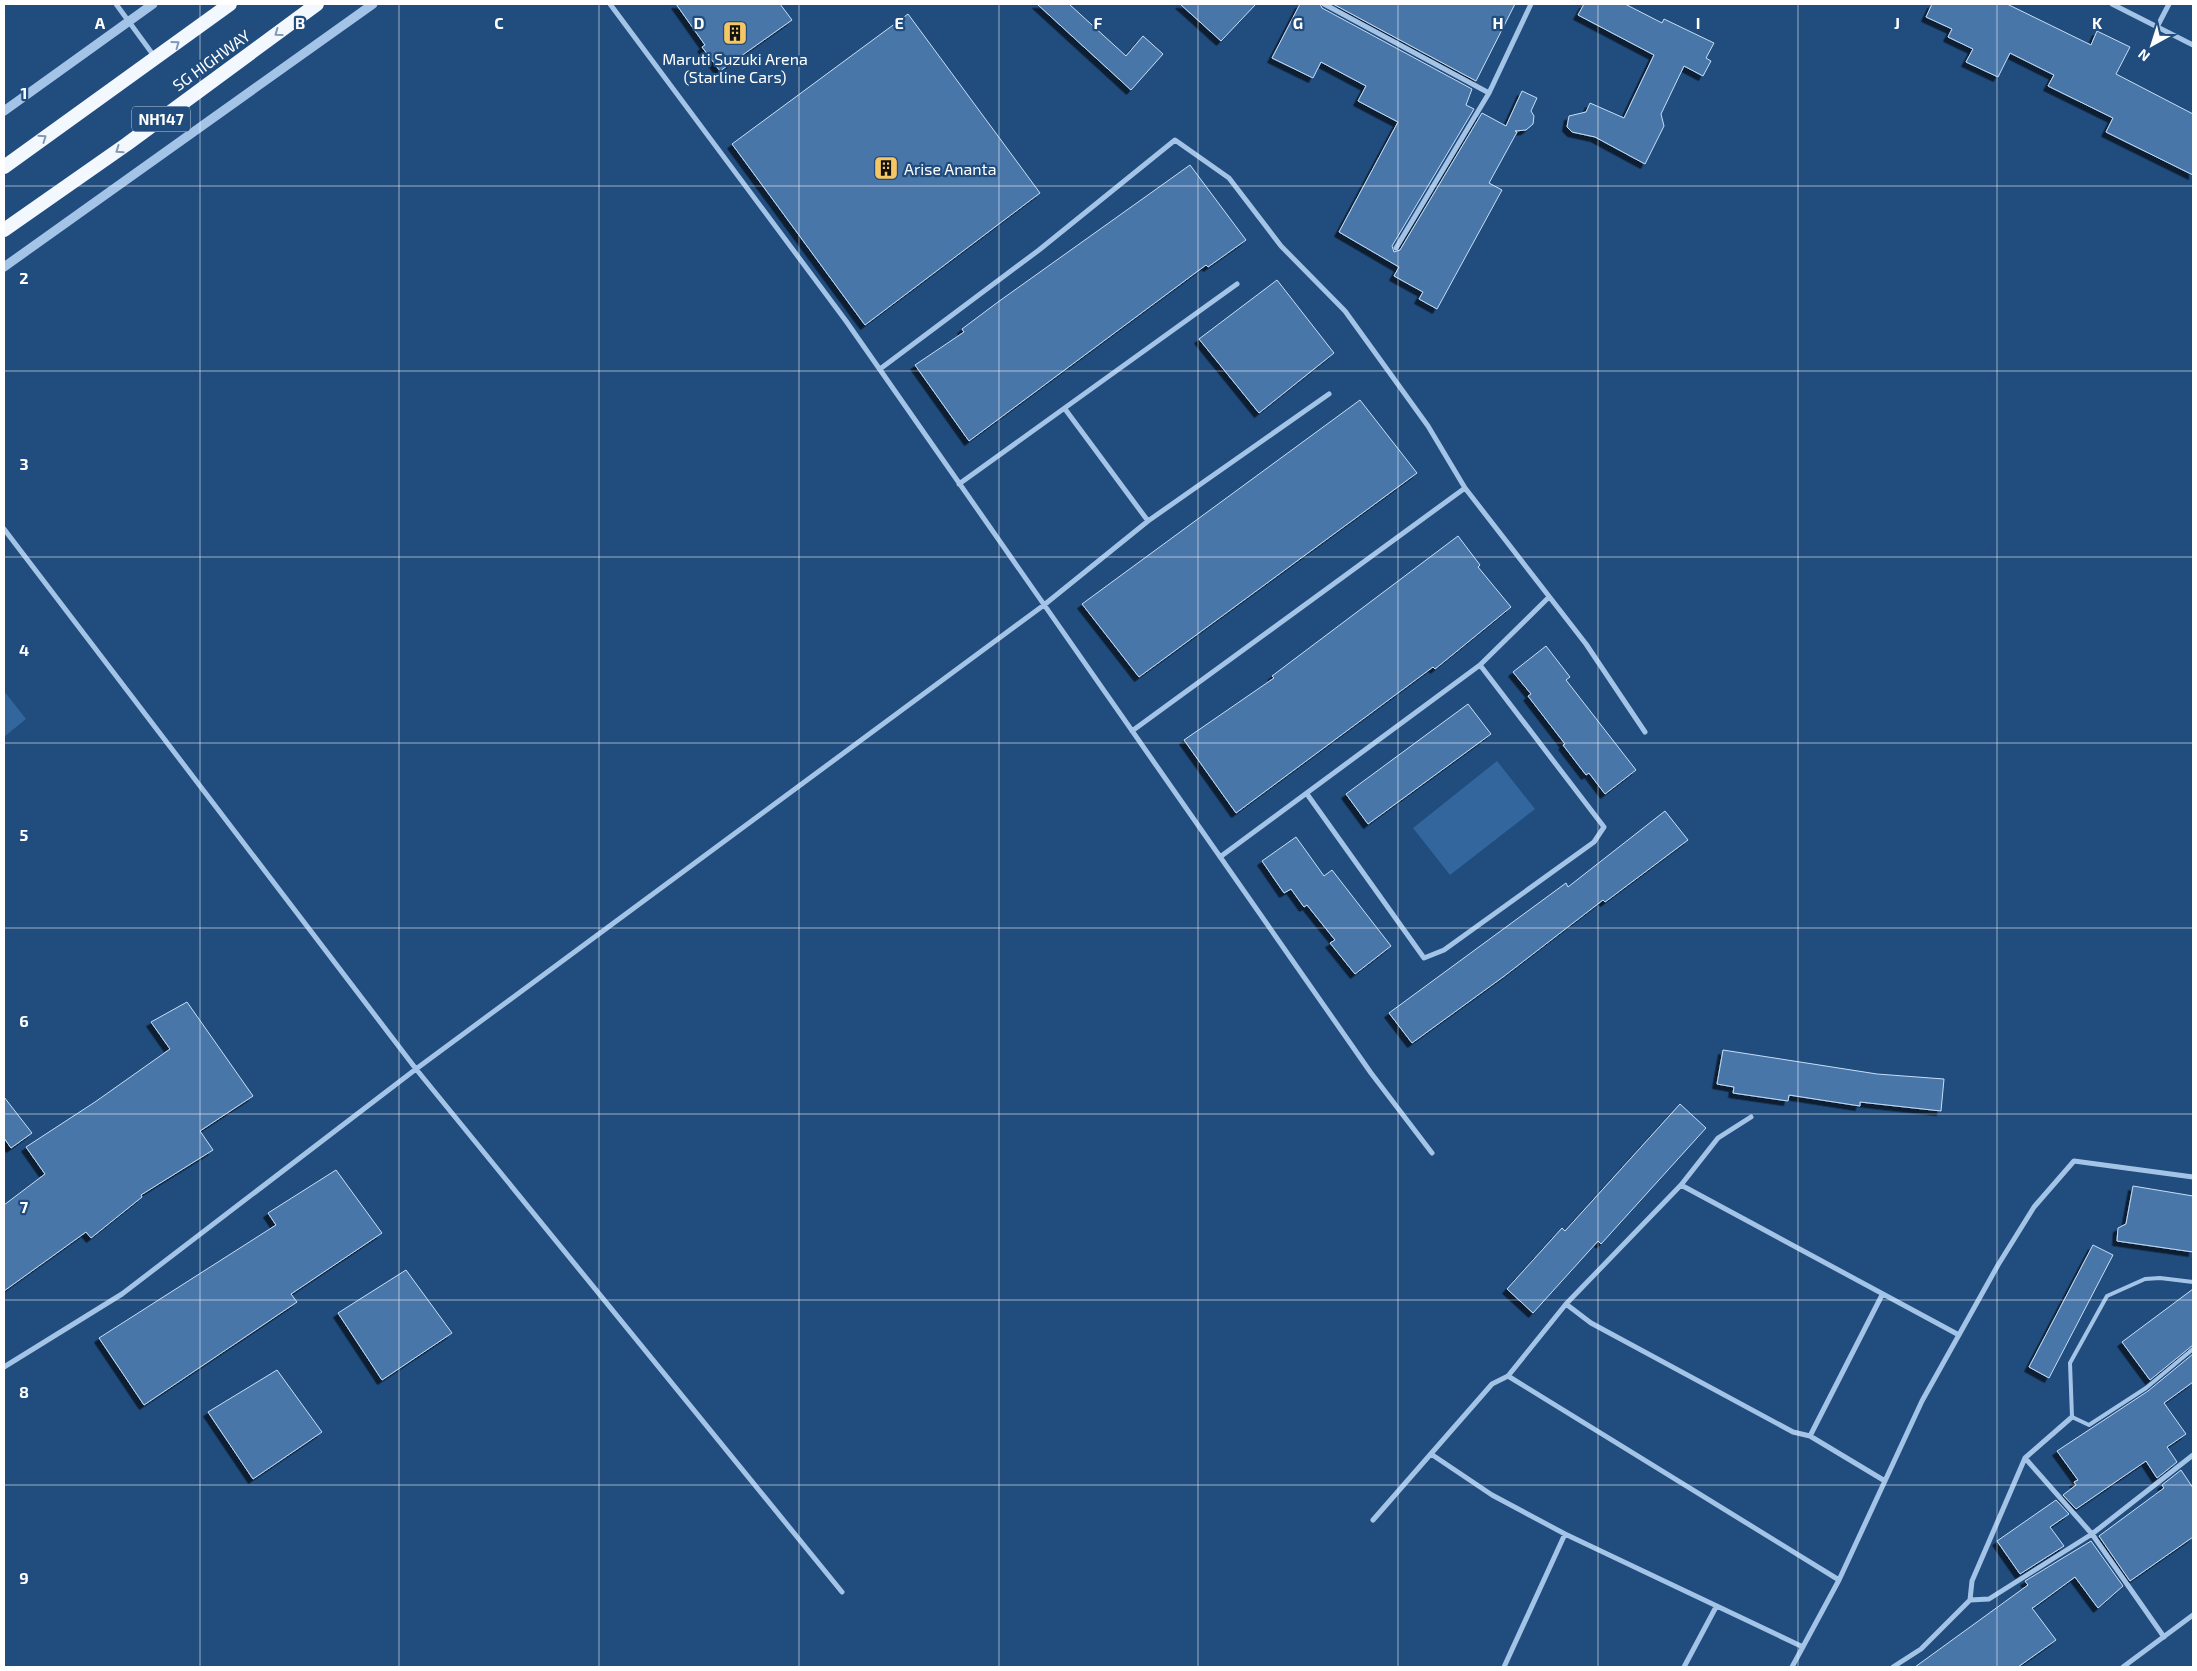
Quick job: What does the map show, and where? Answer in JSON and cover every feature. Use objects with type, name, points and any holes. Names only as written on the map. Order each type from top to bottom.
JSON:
[{"type":"highway","name":"SG HIGHWAY","points":[[4,167],[230,4]]},
{"type":"highway","name":"SG HIGHWAY","points":[[4,230],[127,144],[317,4]]},
{"type":"street","points":[[116,4],[156,58]]},
{"type":"street","points":[[4,111],[153,4]]},
{"type":"street","points":[[4,267],[373,4]]},
{"type":"street","points":[[610,4],[880,369],[1372,1073],[1432,1153]]},
{"type":"street","points":[[1324,4],[1489,93]]},
{"type":"street","points":[[1396,248],[1489,93],[1531,4]]},
{"type":"street","points":[[2112,4],[2193,45]]},
{"type":"street","points":[[2157,27],[2168,4]]},
{"type":"street","points":[[880,369],[1039,250],[1175,140],[1229,178],[1281,246],[1345,311],[1428,426],[1465,488],[1548,598],[1586,644],[1645,732]]},
{"type":"street","points":[[960,484],[1237,284]]},
{"type":"street","points":[[4,1367],[122,1294],[416,1069],[1044,605],[1148,521],[1329,394]]},
{"type":"street","points":[[1065,409],[1148,521]]},
{"type":"street","points":[[1132,731],[1465,488]]},
{"type":"street","points":[[4,529],[416,1069],[842,1592]]},
{"type":"street","points":[[1220,857],[1480,665],[1548,598]]},
{"type":"street","points":[[1307,794],[1424,958],[1444,950],[1594,842],[1604,827],[1480,665]]},
{"type":"street","points":[[1373,1520],[1492,1384],[1508,1376],[1566,1304],[1680,1185],[1718,1138],[1751,1118]]},
{"type":"street","points":[[1792,1667],[1839,1580],[1922,1401],[1998,1265],[2034,1207],[2074,1160],[2193,1177]]},
{"type":"street","points":[[1680,1185],[1959,1335]]},
{"type":"street","points":[[1810,1436],[1882,1295]]},
{"type":"street","points":[[1566,1304],[1591,1323],[1793,1432],[1810,1436],[1885,1482]]},
{"type":"street","points":[[1508,1376],[1839,1580]]},
{"type":"street","points":[[1893,1667],[1921,1649],[1970,1600],[1972,1581],[2025,1458],[2072,1417]]},
{"type":"street","points":[[1431,1454],[1492,1495],[1565,1534],[1803,1647]]},
{"type":"street","points":[[1970,1600],[1989,1599],[2092,1534],[2193,1456]]},
{"type":"street","points":[[2025,1458],[2092,1534],[2164,1637]]},
{"type":"street","points":[[1504,1667],[1565,1534]]},
{"type":"street","points":[[1684,1667],[1716,1607]]},
{"type":"street","points":[[2123,1667],[2193,1615]]},
{"type":"lane","points":[[2193,1282],[2160,1278],[2145,1279],[2107,1296],[2070,1363],[2072,1417],[2089,1425],[2146,1388],[2193,1349]]},
{"type":"shaded area","points":[[4,691],[26,719],[4,737]]},
{"type":"shaded area","points":[[1497,761],[1535,809],[1450,875],[1413,828]]},
{"type":"building","name":"Maruti Suzuki Arena (Starline Cars)","points":[[676,4],[780,4],[792,20],[720,71],[702,47],[705,45]]},
{"type":"building","points":[[1037,4],[1069,4],[1126,56],[1143,36],[1163,54],[1131,90]]},
{"type":"building","points":[[1180,4],[1256,4],[1221,41]]},
{"type":"building","points":[[1300,4],[1320,4],[1322,8],[1472,89],[1466,105],[1474,109],[1392,246],[1394,252],[1400,250],[1482,113],[1506,126],[1522,91],[1537,98],[1531,111],[1534,116],[1533,124],[1526,130],[1515,131],[1517,132],[1489,183],[1502,190],[1437,309],[1419,299],[1423,292],[1394,276],[1399,267],[1339,232],[1398,122],[1358,101],[1366,86],[1321,62],[1313,78],[1272,58]]},
{"type":"building","points":[[1333,4],[1515,4],[1476,81]]},
{"type":"building","points":[[1584,4],[1625,4],[1662,23],[1664,19],[1714,43],[1706,58],[1711,61],[1703,76],[1684,66],[1661,114],[1664,126],[1645,164],[1595,137],[1572,132],[1567,127],[1569,116],[1586,112],[1590,103],[1624,118],[1654,55],[1578,15]]},
{"type":"building","points":[[1932,4],[2007,4],[2091,45],[2097,31],[2130,47],[2116,74],[2193,114],[2193,175],[2106,132],[2113,118],[2048,86],[2054,75],[2010,53],[1998,77],[1966,62],[1973,49],[1948,37],[1952,29],[1926,17]]},
{"type":"building","name":"Arise Ananta","points":[[908,14],[1040,193],[865,325],[732,144]]},
{"type":"building","points":[[1190,165],[1246,240],[1208,267],[1206,265],[969,441],[915,365],[964,332],[962,329],[998,302]]},
{"type":"building","points":[[1277,280],[1334,353],[1259,413],[1199,339]]},
{"type":"building","points":[[1360,400],[1417,473],[1139,677],[1082,604]]},
{"type":"building","points":[[1458,536],[1480,565],[1478,567],[1511,607],[1435,669],[1433,667],[1236,813],[1184,740],[1274,678],[1272,676]]},
{"type":"building","points":[[1546,646],[1570,677],[1566,680],[1636,770],[1605,794],[1589,773],[1586,775],[1563,745],[1565,744],[1528,696],[1531,694],[1513,672]]},
{"type":"building","points":[[1468,704],[1491,734],[1368,824],[1346,794]]},
{"type":"building","points":[[1665,811],[1688,840],[1605,902],[1603,900],[1503,977],[1412,1043],[1389,1013],[1566,883],[1568,887]]},
{"type":"building","points":[[1296,837],[1324,876],[1332,870],[1391,946],[1355,974],[1330,943],[1335,940],[1307,905],[1304,907],[1291,889],[1284,893],[1262,861]]},
{"type":"building","points":[[187,1002],[253,1096],[200,1131],[213,1150],[141,1195],[142,1197],[91,1238],[86,1232],[4,1291],[4,1205],[45,1174],[26,1147],[95,1102],[170,1049],[151,1022]]},
{"type":"building","points":[[1723,1050],[1877,1074],[1944,1079],[1941,1111],[1860,1102],[1860,1106],[1789,1095],[1788,1101],[1733,1093],[1734,1087],[1717,1084]]},
{"type":"building","points":[[4,1097],[32,1133],[11,1148],[4,1138]]},
{"type":"building","points":[[1680,1104],[1706,1128],[1601,1244],[1598,1241],[1533,1313],[1507,1289],[1562,1228],[1565,1231]]},
{"type":"building","points":[[336,1170],[382,1233],[291,1294],[297,1302],[144,1405],[99,1338],[276,1225],[268,1213]]},
{"type":"building","points":[[2133,1186],[2193,1196],[2193,1252],[2117,1241],[2118,1228],[2126,1224]]},
{"type":"building","points":[[2093,1245],[2113,1255],[2049,1378],[2029,1367]]},
{"type":"building","points":[[406,1270],[452,1333],[382,1380],[338,1313]]},
{"type":"building","points":[[2193,1289],[2193,1345],[2150,1380],[2122,1342]]},
{"type":"building","points":[[2193,1354],[2193,1382],[2164,1403],[2186,1434],[2167,1447],[2177,1462],[2157,1478],[2146,1461],[2076,1509],[2063,1495],[2076,1485],[2074,1482],[2078,1480],[2057,1451],[2148,1391]]},
{"type":"building","points":[[277,1370],[322,1432],[253,1479],[208,1412]]},
{"type":"building","points":[[2181,1470],[2193,1488],[2193,1537],[2130,1581],[2099,1536],[2164,1488],[2162,1485]]},
{"type":"building","points":[[2056,1500],[2069,1514],[2050,1527],[2064,1546],[2020,1574],[1997,1541]]},
{"type":"building","points":[[2091,1541],[2123,1586],[2098,1608],[2075,1577],[2032,1608],[2056,1640],[2018,1667],[1915,1667],[2028,1585],[2025,1581]]},
{"type":"place","name":"Maruti Suzuki Arena (Starline Cars)","points":[[735,33]]},
{"type":"place","name":"Arise Ananta","points":[[886,168]]}]
